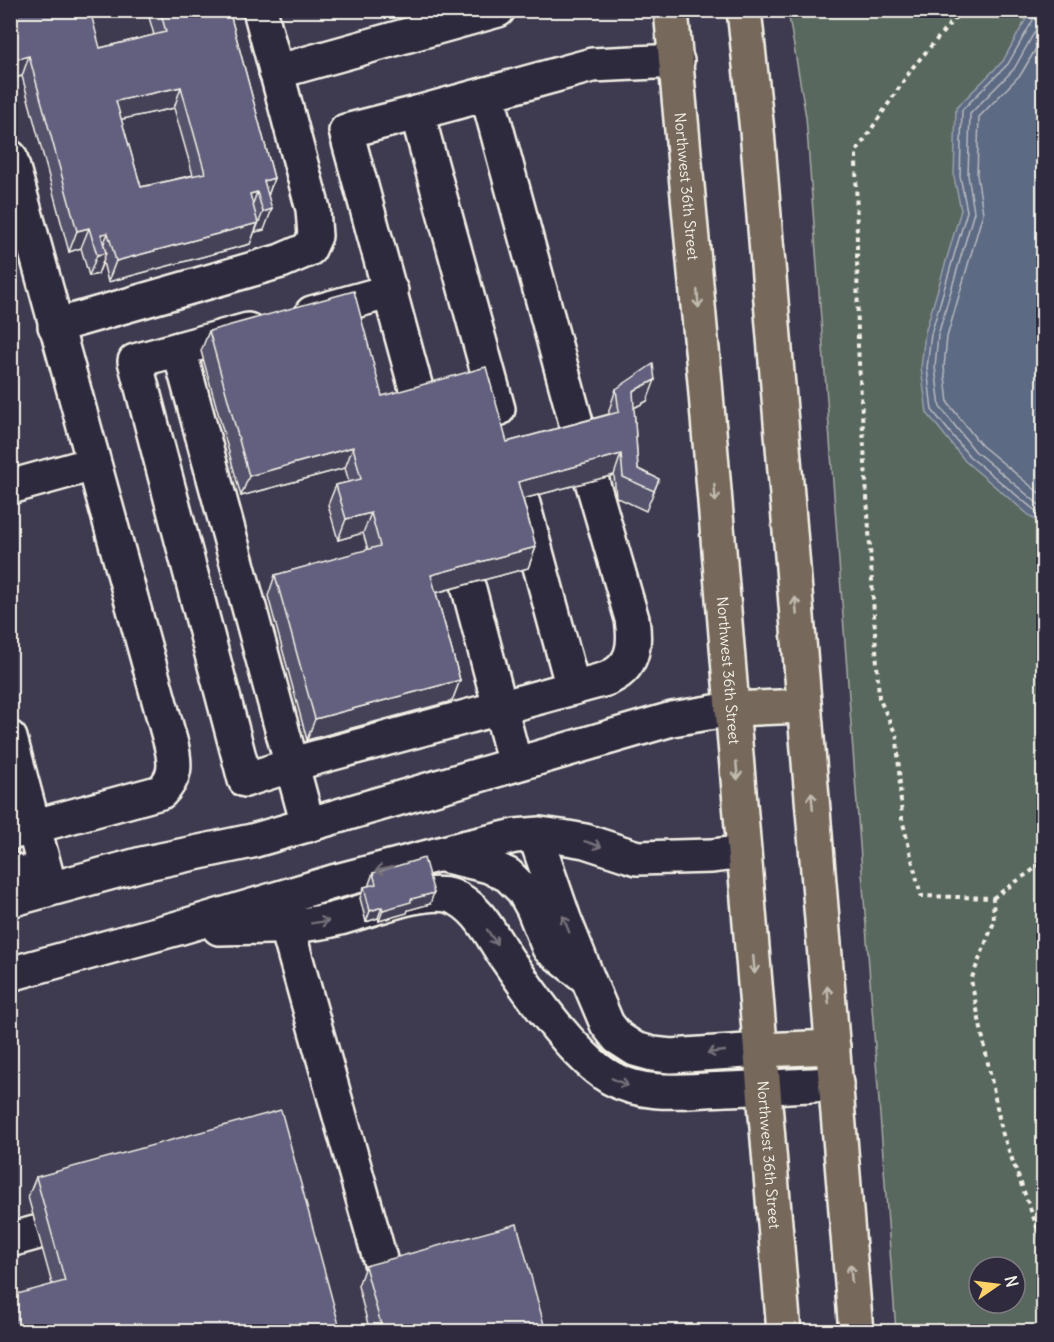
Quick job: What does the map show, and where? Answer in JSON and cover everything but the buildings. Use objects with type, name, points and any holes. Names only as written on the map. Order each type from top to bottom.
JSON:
[{"type":"main road","name":"Northwest 36th Street","points":[[671,10],[784,1332]]},
{"type":"main road","points":[[744,10],[757,131],[856,1332]]},
{"type":"main road","points":[[732,709],[804,706]]},
{"type":"main road","points":[[761,1050],[833,1047]]},
{"type":"lane","points":[[55,326],[281,261],[309,249],[315,236],[313,209],[260,10]]},
{"type":"lane","points":[[276,72],[442,18],[498,10]]},
{"type":"lane","points":[[420,403],[346,131],[592,65],[677,61]]},
{"type":"lane","points":[[487,94],[581,441]]},
{"type":"lane","points":[[417,113],[505,437]]},
{"type":"lane","points":[[10,157],[175,767],[170,783],[161,792],[23,830]]},
{"type":"lane","points":[[391,291],[135,361],[245,780],[311,759],[606,679],[624,669],[633,649],[632,619],[592,481]]},
{"type":"lane","points":[[179,349],[294,765],[308,825]]},
{"type":"lane","points":[[10,487],[93,464]]},
{"type":"lane","points":[[522,500],[573,688]]},
{"type":"lane","points":[[469,589],[515,764]]},
{"type":"lane","points":[[10,900],[142,864],[234,846],[672,719],[732,709]]},
{"type":"lane","points":[[10,738],[23,830],[50,888]]},
{"type":"lane","points":[[535,835],[588,979],[607,1024],[618,1038],[635,1048],[653,1054],[671,1056],[761,1050]]},
{"type":"lane","points":[[283,913],[333,882],[486,842],[535,835],[585,842],[637,858],[702,857],[744,852]]},
{"type":"lane","points":[[440,855],[489,866],[508,875],[528,899],[549,948],[588,979]]},
{"type":"lane","points":[[10,870],[50,888]]},
{"type":"lane","points":[[10,974],[178,928],[283,913],[328,921],[426,894],[449,895],[460,899],[474,911],[569,1041],[583,1057],[609,1077],[638,1089],[655,1092],[836,1084]]},
{"type":"lane","points":[[283,913],[385,1277]]},
{"type":"path","points":[[962,10],[913,67],[856,152],[858,346],[879,698],[897,738],[902,819],[921,896],[993,898],[1044,862]]},
{"type":"path","points":[[993,898],[994,922],[971,980],[1002,1132],[1044,1246]]},
{"type":"green space","points":[[788,11],[1043,11],[1043,1331],[896,1331],[806,117]]},
{"type":"water","points":[[1027,11],[1044,11],[1043,527],[965,461],[927,413],[921,368],[925,333],[961,210],[954,177],[956,108],[1003,61],[1027,17]]}]
